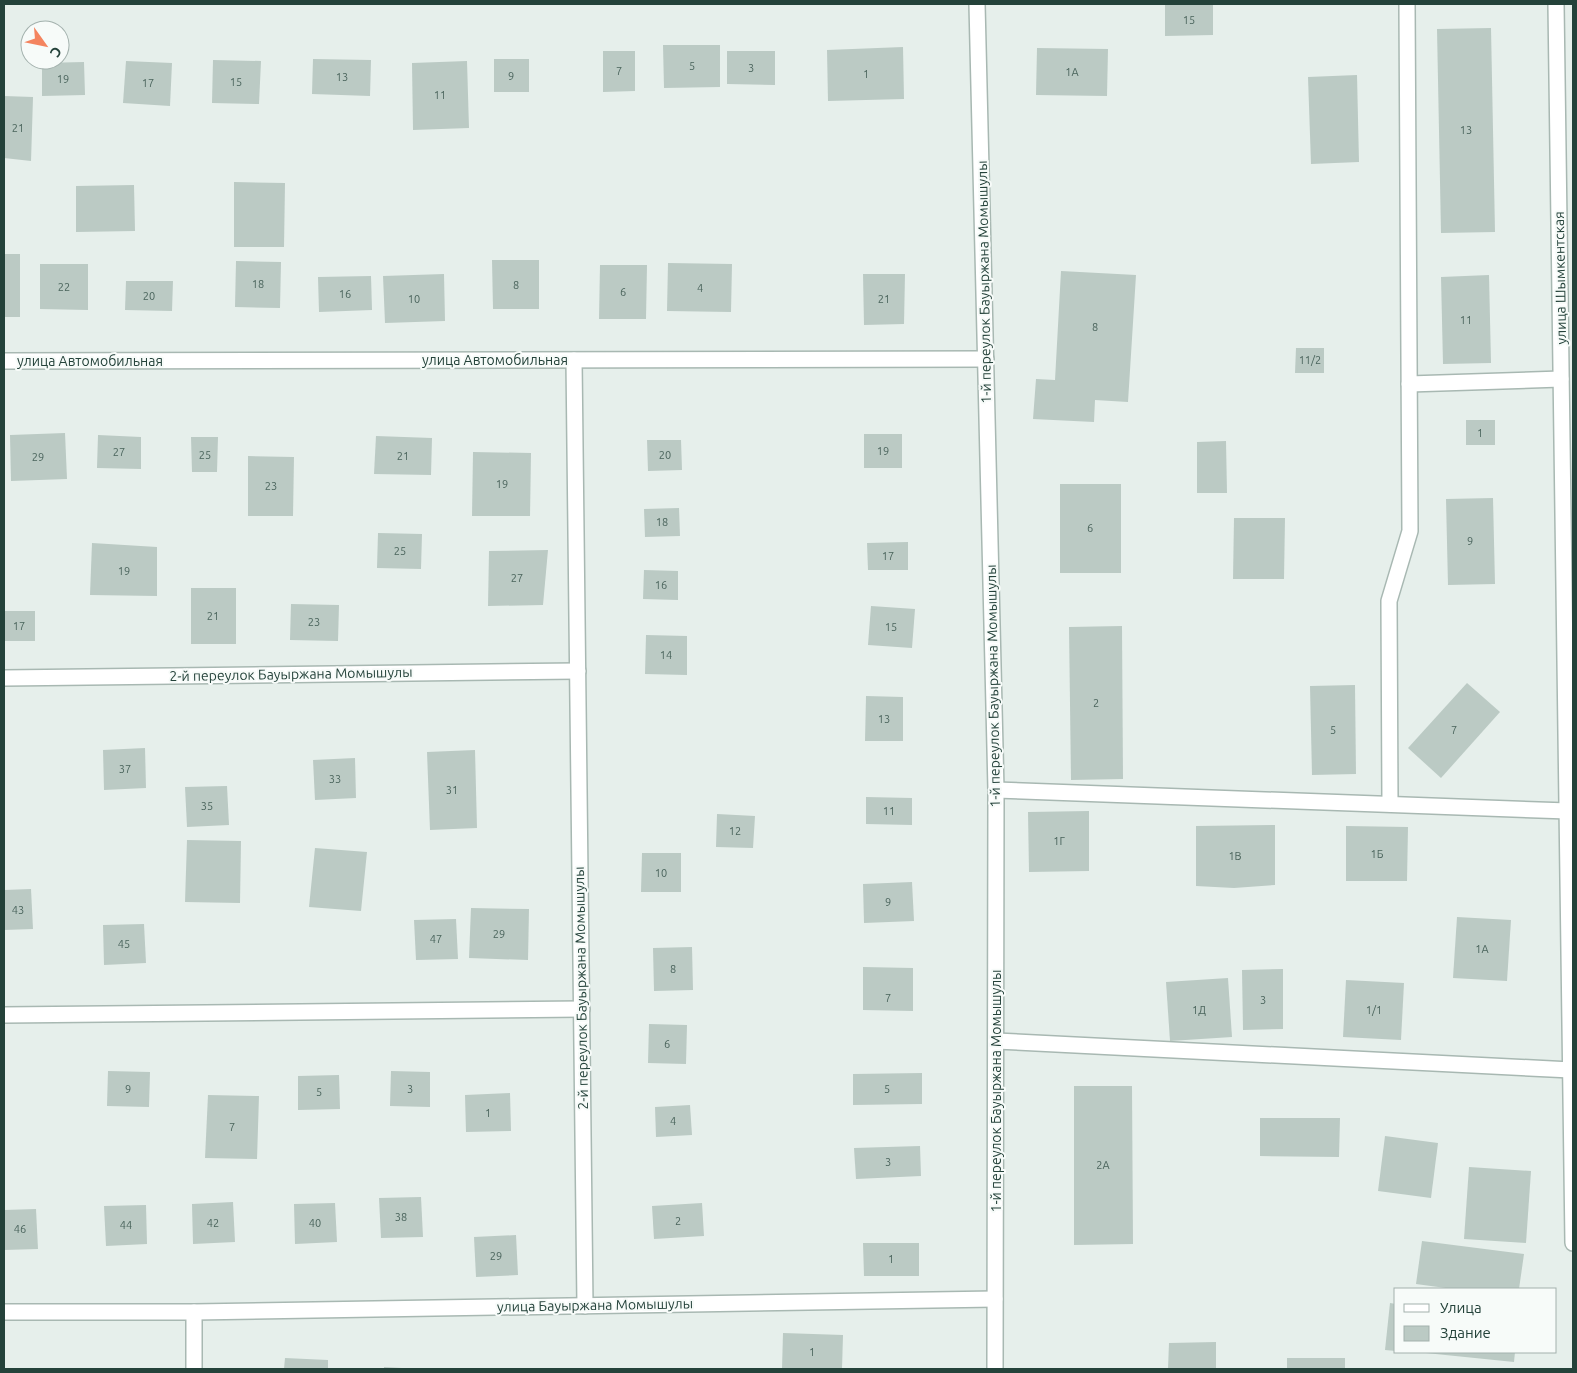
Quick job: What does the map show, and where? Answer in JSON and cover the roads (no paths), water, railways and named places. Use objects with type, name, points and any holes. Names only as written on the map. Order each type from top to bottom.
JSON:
[{"type":"street","name":"1-й переулок Бауыржана Момышулы","points":[[977,4],[996,790],[995,1369]]},
{"type":"street","points":[[1390,804],[1389,601],[1410,531],[1407,4]]},
{"type":"street","name":"улица Шымкентская","points":[[1556,4],[1567,343],[1561,379],[1573,1243]]},
{"type":"street","name":"улица Автомобильная","points":[[4,361],[986,359]]},
{"type":"street","name":"2-й переулок Бауыржана Момышулы","points":[[574,360],[585,1306]]},
{"type":"street","points":[[1409,384],[1561,379]]},
{"type":"street","name":"2-й переулок Бауыржана Момышулы","points":[[4,678],[578,671]]},
{"type":"street","points":[[996,790],[1568,811]]},
{"type":"street","points":[[4,1015],[582,1008]]},
{"type":"street","points":[[996,1041],[1571,1070]]},
{"type":"street","name":"улица Бауыржана Момышулы","points":[[4,1312],[194,1312],[995,1299]]},
{"type":"street","points":[[194,1312],[194,1369]]}]
